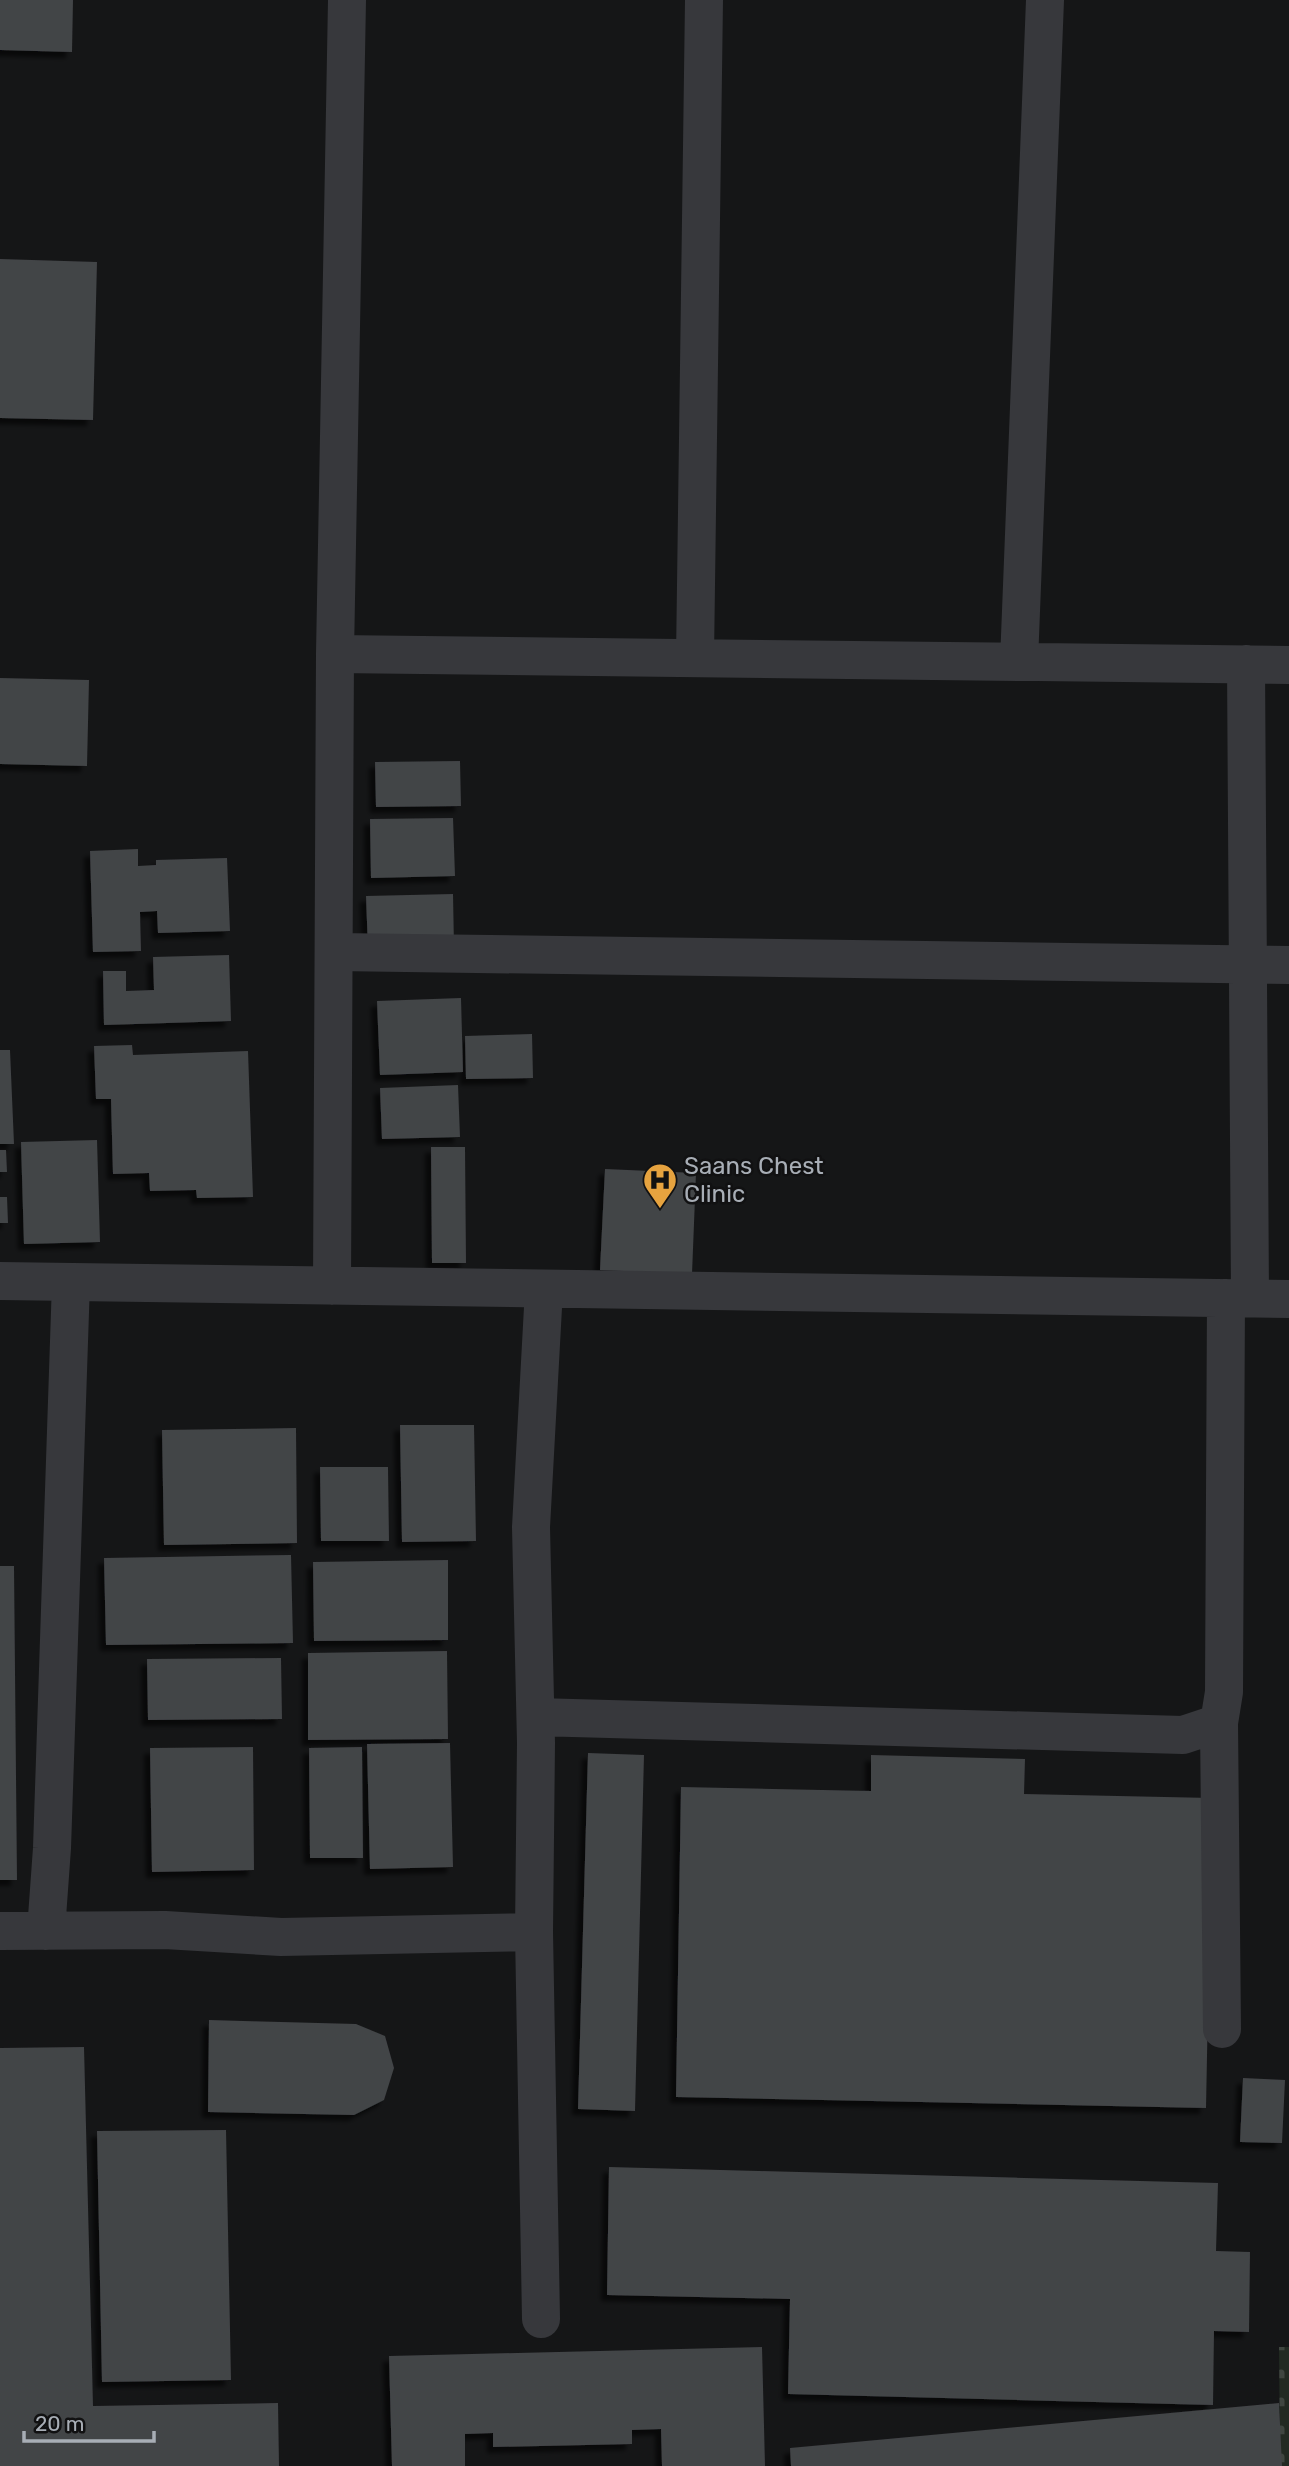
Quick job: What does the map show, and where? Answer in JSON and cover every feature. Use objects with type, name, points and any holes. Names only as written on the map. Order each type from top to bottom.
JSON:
[{"type":"street","points":[[332,1286],[336,952],[335,654],[347,0]]},
{"type":"street","points":[[695,658],[704,0]]},
{"type":"street","points":[[1019,662],[1045,0]]},
{"type":"street","points":[[335,654],[1289,665]]},
{"type":"street","points":[[1222,2029],[1219,1723],[1224,1692],[1248,964],[1246,664]]},
{"type":"street","points":[[336,952],[1289,965]]},
{"type":"street","points":[[0,1281],[1289,1299]]},
{"type":"street","points":[[46,1931],[52,1848],[71,1282]]},
{"type":"street","points":[[541,2319],[534,1932],[536,1717],[531,1527],[544,1289]]},
{"type":"street","points":[[536,1717],[1183,1735],[1219,1723]]},
{"type":"street","points":[[0,1931],[165,1930],[281,1937],[534,1932]]},
{"type":"green space","points":[[1279,2347],[1289,2347],[1289,2466],[1282,2466],[1280,2458]]},
{"type":"building","points":[[0,0],[73,0],[72,52],[0,50]]},
{"type":"building","points":[[0,259],[97,262],[93,420],[0,418]]},
{"type":"building","points":[[0,678],[89,680],[87,766],[0,764]]},
{"type":"building","points":[[460,761],[461,806],[376,807],[375,762]]},
{"type":"building","points":[[453,818],[455,876],[371,878],[370,819]]},
{"type":"building","points":[[138,849],[138,866],[156,865],[156,860],[227,858],[230,931],[158,933],[157,911],[140,912],[141,951],[93,952],[90,851]]},
{"type":"building","points":[[453,894],[454,947],[368,949],[366,896]]},
{"type":"building","points":[[229,955],[231,1021],[104,1025],[103,971],[126,971],[126,991],[154,990],[153,957]]},
{"type":"building","points":[[461,998],[463,1072],[380,1075],[377,1001]]},
{"type":"building","points":[[532,1034],[533,1078],[466,1079],[465,1036]]},
{"type":"building","points":[[132,1045],[133,1055],[248,1051],[253,1197],[197,1198],[196,1190],[150,1191],[149,1173],[113,1174],[111,1099],[96,1099],[94,1046]]},
{"type":"building","points":[[0,1050],[10,1050],[14,1144],[0,1144]]},
{"type":"building","points":[[458,1085],[460,1137],[382,1139],[380,1088]]},
{"type":"building","points":[[97,1140],[100,1242],[24,1244],[21,1142]]},
{"type":"building","points":[[431,1147],[465,1147],[466,1263],[432,1263]]},
{"type":"building","points":[[0,1150],[6,1150],[7,1172],[0,1172]]},
{"type":"building","points":[[605,1169],[696,1173],[692,1274],[600,1270]]},
{"type":"building","points":[[0,1197],[7,1197],[8,1223],[0,1223]]},
{"type":"building","points":[[400,1425],[474,1425],[476,1541],[402,1542]]},
{"type":"building","points":[[296,1428],[297,1543],[164,1545],[162,1430]]},
{"type":"building","points":[[320,1467],[388,1467],[389,1541],[321,1541]]},
{"type":"building","points":[[291,1555],[293,1643],[106,1645],[104,1558]]},
{"type":"building","points":[[448,1560],[448,1640],[314,1641],[313,1562]]},
{"type":"building","points":[[0,1566],[14,1566],[17,1880],[0,1880]]},
{"type":"building","points":[[447,1651],[448,1739],[308,1740],[308,1653]]},
{"type":"building","points":[[281,1658],[282,1719],[148,1720],[147,1659]]},
{"type":"building","points":[[450,1743],[453,1867],[370,1869],[367,1744]]},
{"type":"building","points":[[253,1747],[254,1870],[152,1872],[150,1748]]},
{"type":"building","points":[[362,1747],[363,1858],[310,1858],[309,1748]]},
{"type":"building","points":[[588,1753],[644,1755],[635,2111],[578,2109]]},
{"type":"building","points":[[871,1755],[1025,1759],[1024,1794],[1212,1798],[1206,2108],[676,2097],[681,1787],[871,1791]]},
{"type":"building","points":[[209,2020],[356,2024],[385,2036],[394,2068],[384,2100],[354,2115],[208,2112]]},
{"type":"building","points":[[84,2047],[93,2406],[278,2403],[279,2466],[0,2466],[0,2048]]},
{"type":"building","points":[[1243,2078],[1285,2080],[1282,2143],[1240,2142]]},
{"type":"building","points":[[226,2130],[231,2380],[102,2382],[97,2131]]},
{"type":"building","points":[[609,2167],[1218,2183],[1216,2251],[1250,2252],[1249,2332],[1214,2331],[1213,2405],[788,2394],[790,2299],[607,2295]]},
{"type":"building","points":[[762,2347],[765,2466],[662,2466],[661,2429],[632,2430],[632,2444],[493,2447],[493,2433],[465,2434],[465,2466],[392,2466],[389,2356]]},
{"type":"building","points":[[1279,2403],[1282,2466],[791,2466],[790,2448]]},
{"type":"place","name":"Saans Chest Clinic","points":[[660,1210]]}]
